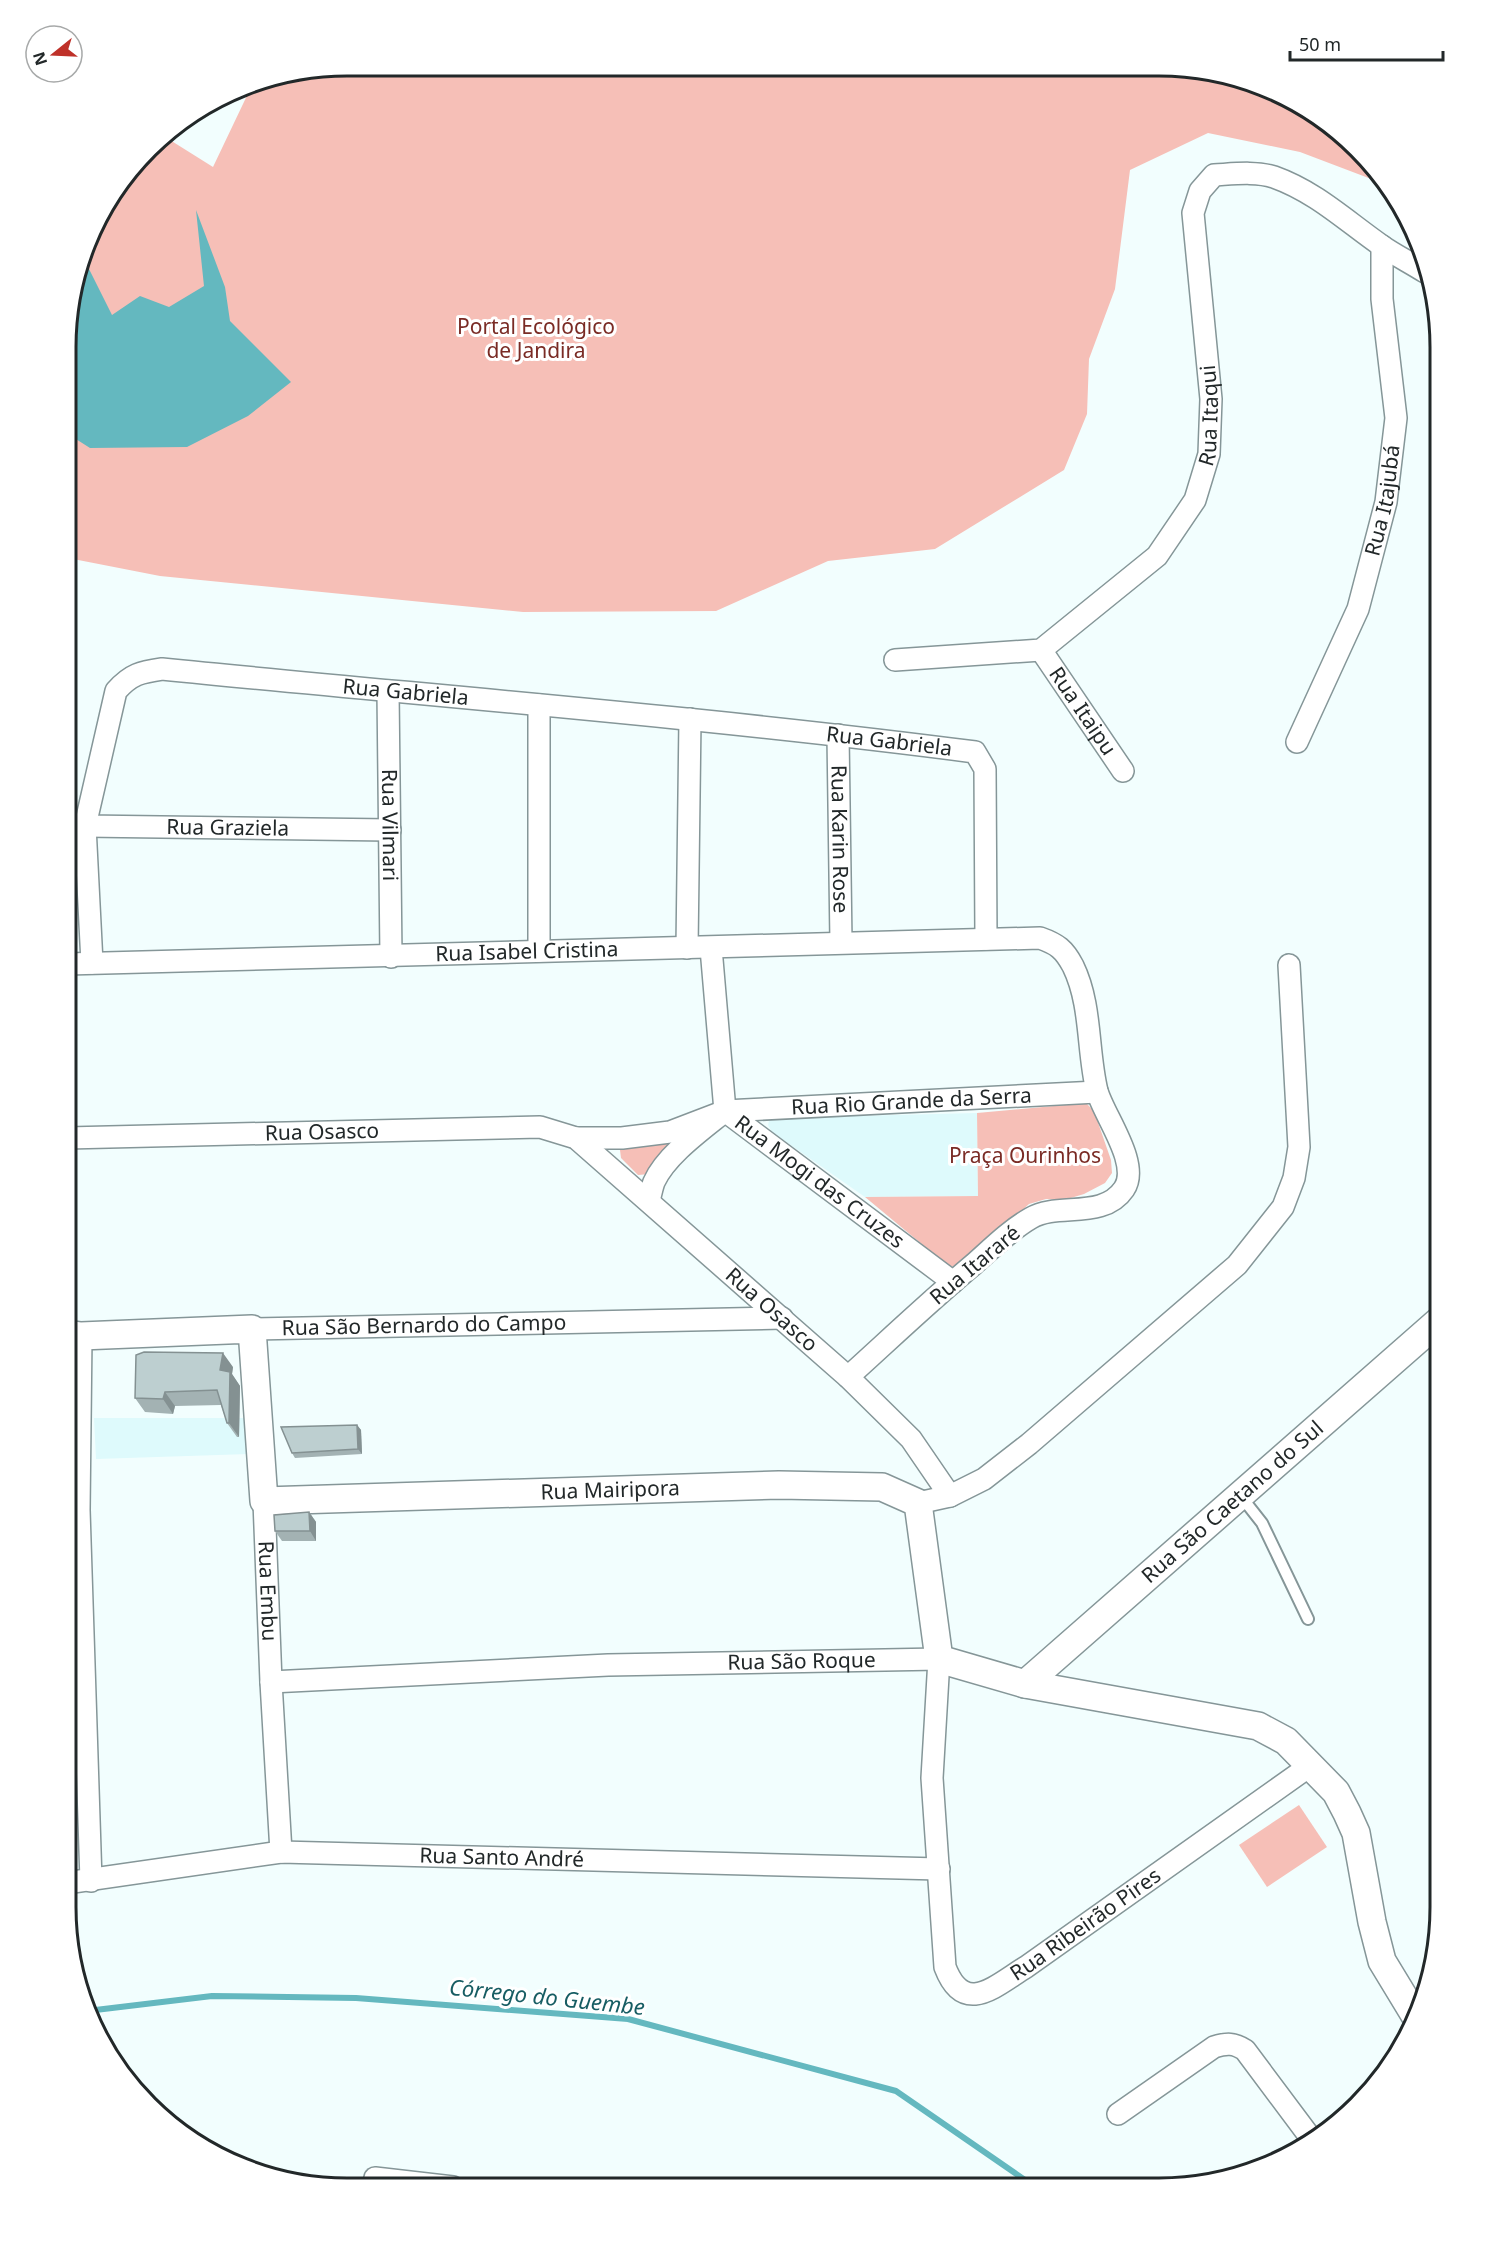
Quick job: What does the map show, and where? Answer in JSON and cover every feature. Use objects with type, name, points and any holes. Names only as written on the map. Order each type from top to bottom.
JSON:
[{"type":"street","name":"Rua Itaqui","points":[[1041,650],[1157,556],[1195,500],[1209,454],[1211,399],[1193,213],[1200,191],[1214,175],[1238,173],[1272,176],[1310,194],[1344,216],[1382,246],[1417,267]]},
{"type":"street","name":"Rua Itajubá","points":[[1297,742],[1358,609],[1386,502],[1396,418],[1382,299],[1382,246]]},
{"type":"street","points":[[895,660],[1041,650]]},
{"type":"street","name":"Rua Itaipu","points":[[1041,650],[1123,771]]},
{"type":"street","name":"Rua Gabriela","points":[[92,963],[76,825],[116,691],[127,679],[142,672],[162,669],[690,719],[975,752],[985,769],[986,781],[986,939]]},
{"type":"street","name":"Rua Vilmari","points":[[388,691],[391,957]]},
{"type":"street","points":[[539,705],[539,951]]},
{"type":"street","points":[[687,948],[690,719]]},
{"type":"street","name":"Rua Karin Rose","points":[[838,735],[841,942]]},
{"type":"street","name":"Rua Graziela","points":[[76,825],[390,830]]},
{"type":"street","name":"Rua Isabel Cristina","points":[[76,964],[1040,938],[1059,945],[1073,966],[1086,1007],[1097,1092]]},
{"type":"street","points":[[711,948],[725,1111]]},
{"type":"street","points":[[939,1659],[918,1503],[950,1496],[984,1479],[1029,1444],[1237,1265],[1283,1207],[1294,1178],[1299,1147],[1289,965]]},
{"type":"street","name":"Rua Rio Grande da Serra","points":[[725,1111],[1097,1092]]},
{"type":"street","name":"Rua Itararé","points":[[849,1377],[1016,1227],[1044,1213],[1096,1207],[1112,1200],[1124,1188],[1128,1175],[1125,1155],[1097,1092]]},
{"type":"street","name":"Rua Osasco","points":[[76,1138],[540,1127],[576,1138],[622,1138],[670,1132],[725,1111]]},
{"type":"street","name":"Rua Mogi das Cruzes","points":[[649,1200],[655,1180],[665,1165],[725,1111],[953,1282]]},
{"type":"street","name":"Rua Osasco","points":[[576,1138],[849,1377],[911,1439],[950,1496]]},
{"type":"street","name":"Rua São Bernardo do Campo","points":[[76,1335],[782,1318]]},
{"type":"street","name":"Rua Embu","points":[[252,1329],[264,1501],[281,1852]]},
{"type":"street","name":"Rua São Caetano do Sul","points":[[1025,1684],[1430,1329]]},
{"type":"street","name":"Rua Mairipora","points":[[264,1501],[778,1485],[882,1487],[918,1503]]},
{"type":"street","name":"Rua São Roque","points":[[271,1682],[608,1665],[939,1659],[1025,1684],[1258,1726],[1286,1741],[1336,1792],[1356,1833],[1372,1922],[1382,1961],[1410,2008]]},
{"type":"street","name":"Rua Ribeirão Pires","points":[[939,1659],[932,1778],[945,1966],[950,1981],[958,1990],[966,1994],[976,1994],[1026,1967],[1311,1765]]},
{"type":"street","points":[[76,1692],[91,1881]]},
{"type":"street","name":"Rua Santo André","points":[[76,1882],[281,1852],[939,1869]]},
{"type":"street","points":[[1118,2114],[1214,2047],[1236,2044],[1245,2050],[1308,2134]]},
{"type":"lane","points":[[1240,1494],[1262,1523],[1308,1619]]},
{"type":"shaded area","points":[[977,1113],[978,1196],[865,1197],[772,1132],[768,1125],[769,1121],[774,1118]]},
{"type":"shaded area","points":[[94,1418],[247,1418],[249,1454],[96,1459]]},
{"type":"green space","name":"Portal Ecológico de Jandira","points":[[1159,76],[1212,82],[1246,91],[1279,104],[1324,132],[1371,179],[1300,152],[1208,133],[1130,170],[1115,289],[1089,359],[1087,414],[1064,470],[935,549],[828,561],[716,611],[523,612],[160,576],[76,560],[76,347],[82,294],[91,260],[104,227],[132,182],[172,141],[213,167],[247,96],[294,82],[329,77]]},
{"type":"green space","name":"Praça Ourinhos","points":[[1086,1103],[1094,1111],[1111,1160],[1112,1173],[1105,1183],[1084,1194],[1064,1200],[1046,1199],[1029,1204],[966,1261],[955,1267],[947,1265],[865,1197],[978,1196],[977,1113]]},
{"type":"green space","points":[[676,1135],[678,1141],[650,1174],[638,1175],[621,1158],[620,1150]]},
{"type":"green space","points":[[1299,1805],[1327,1847],[1267,1887],[1239,1845]]},
{"type":"water","points":[[196,210],[225,287],[230,321],[291,382],[248,416],[187,447],[90,448],[76,439],[77,329],[89,268],[112,315],[140,296],[169,307],[204,286]]},
{"type":"building","points":[[144,1352],[223,1353],[220,1370],[230,1372],[229,1423],[227,1423],[217,1390],[165,1392],[163,1399],[135,1398],[136,1355]]},
{"type":"building","points":[[357,1425],[358,1449],[292,1453],[281,1427]]},
{"type":"building","points":[[309,1512],[310,1531],[275,1531],[274,1515]]},
{"type":"waterway","name":"Córrego do Guembe","points":[[97,2010],[212,1996],[356,1998],[628,2019],[896,2091],[1022,2178]]}]
